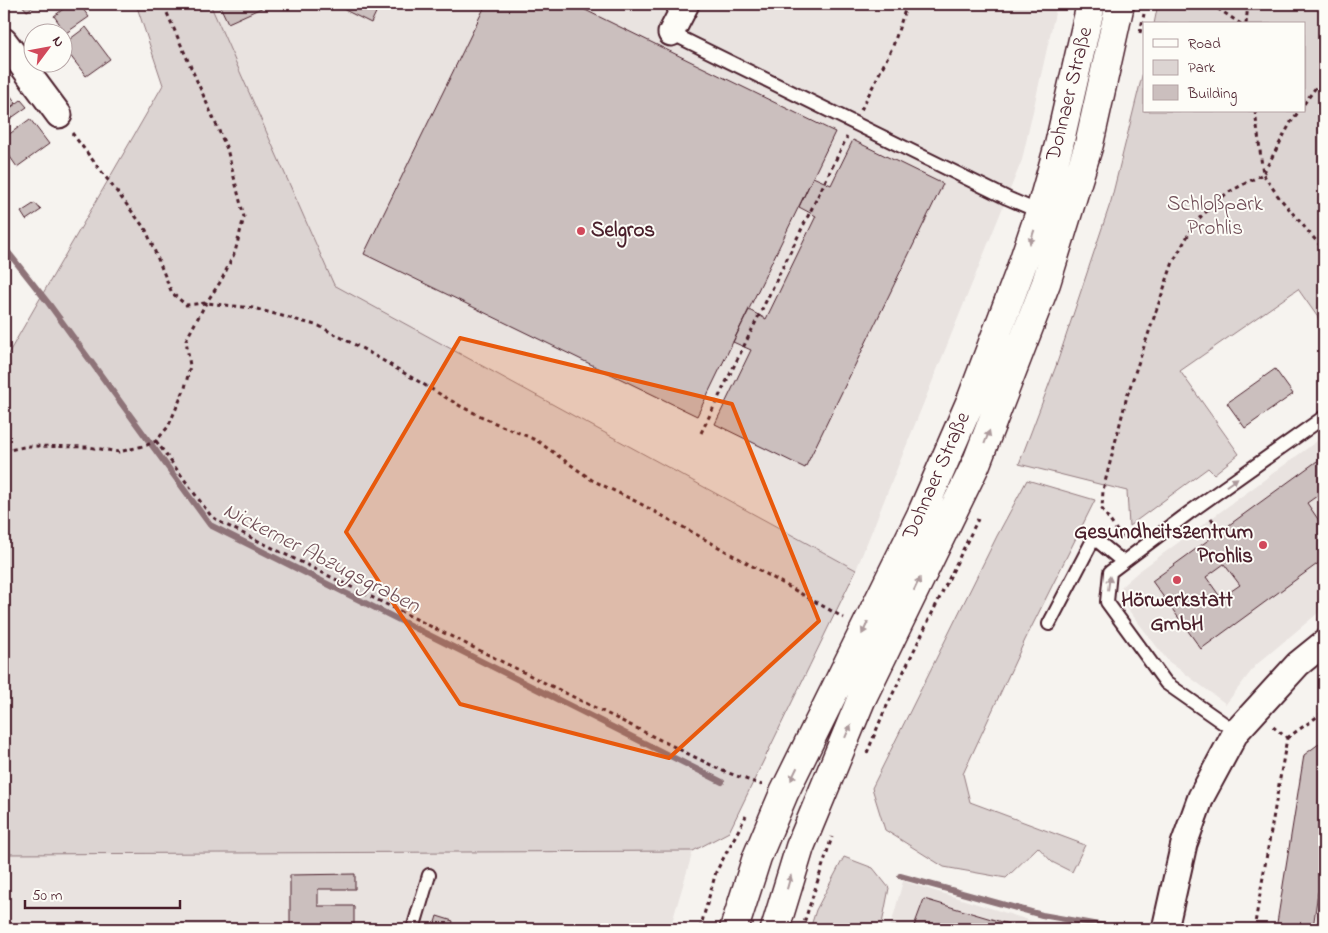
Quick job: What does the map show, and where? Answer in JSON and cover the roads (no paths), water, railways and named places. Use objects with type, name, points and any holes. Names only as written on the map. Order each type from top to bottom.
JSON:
[{"type":"main road","name":"Dohnaer Straße","points":[[734,929],[757,857],[768,787],[921,515],[972,398],[1020,274],[1059,145],[1091,4]]},
{"type":"main road","name":"Dohnaer Straße","points":[[775,929],[800,846],[845,737],[861,700],[976,464],[1046,283],[1089,144],[1120,4]]},
{"type":"street","points":[[671,32],[686,4]]},
{"type":"street","points":[[4,41],[59,116]]},
{"type":"street","points":[[1165,929],[1184,844],[1201,797],[1236,732],[1298,664],[1324,644]]},
{"type":"lane","points":[[671,32],[1007,198],[1040,212]]},
{"type":"lane","points":[[1236,732],[1166,683],[1107,602],[1110,572],[1190,512],[1324,417]]},
{"type":"lane","points":[[1048,624],[1094,538],[1128,558]]},
{"type":"lane","points":[[413,929],[429,875]]},
{"type":"waterway","name":"Nickerner Abzugsgraben","points":[[4,247],[49,304],[210,525],[722,782]]},
{"type":"waterway","points":[[900,876],[1042,915],[1110,927]]},
{"type":"place","name":"Selgros","points":[[581,231]]},
{"type":"place","name":"Gesundheitszentrum Prohlis","points":[[1263,545]]},
{"type":"place","name":"Hörwerkstatt GmbH","points":[[1177,580]]},
{"type":"park label","name":"Schloßpark Prohlis","points":[[1215,217]]}]
